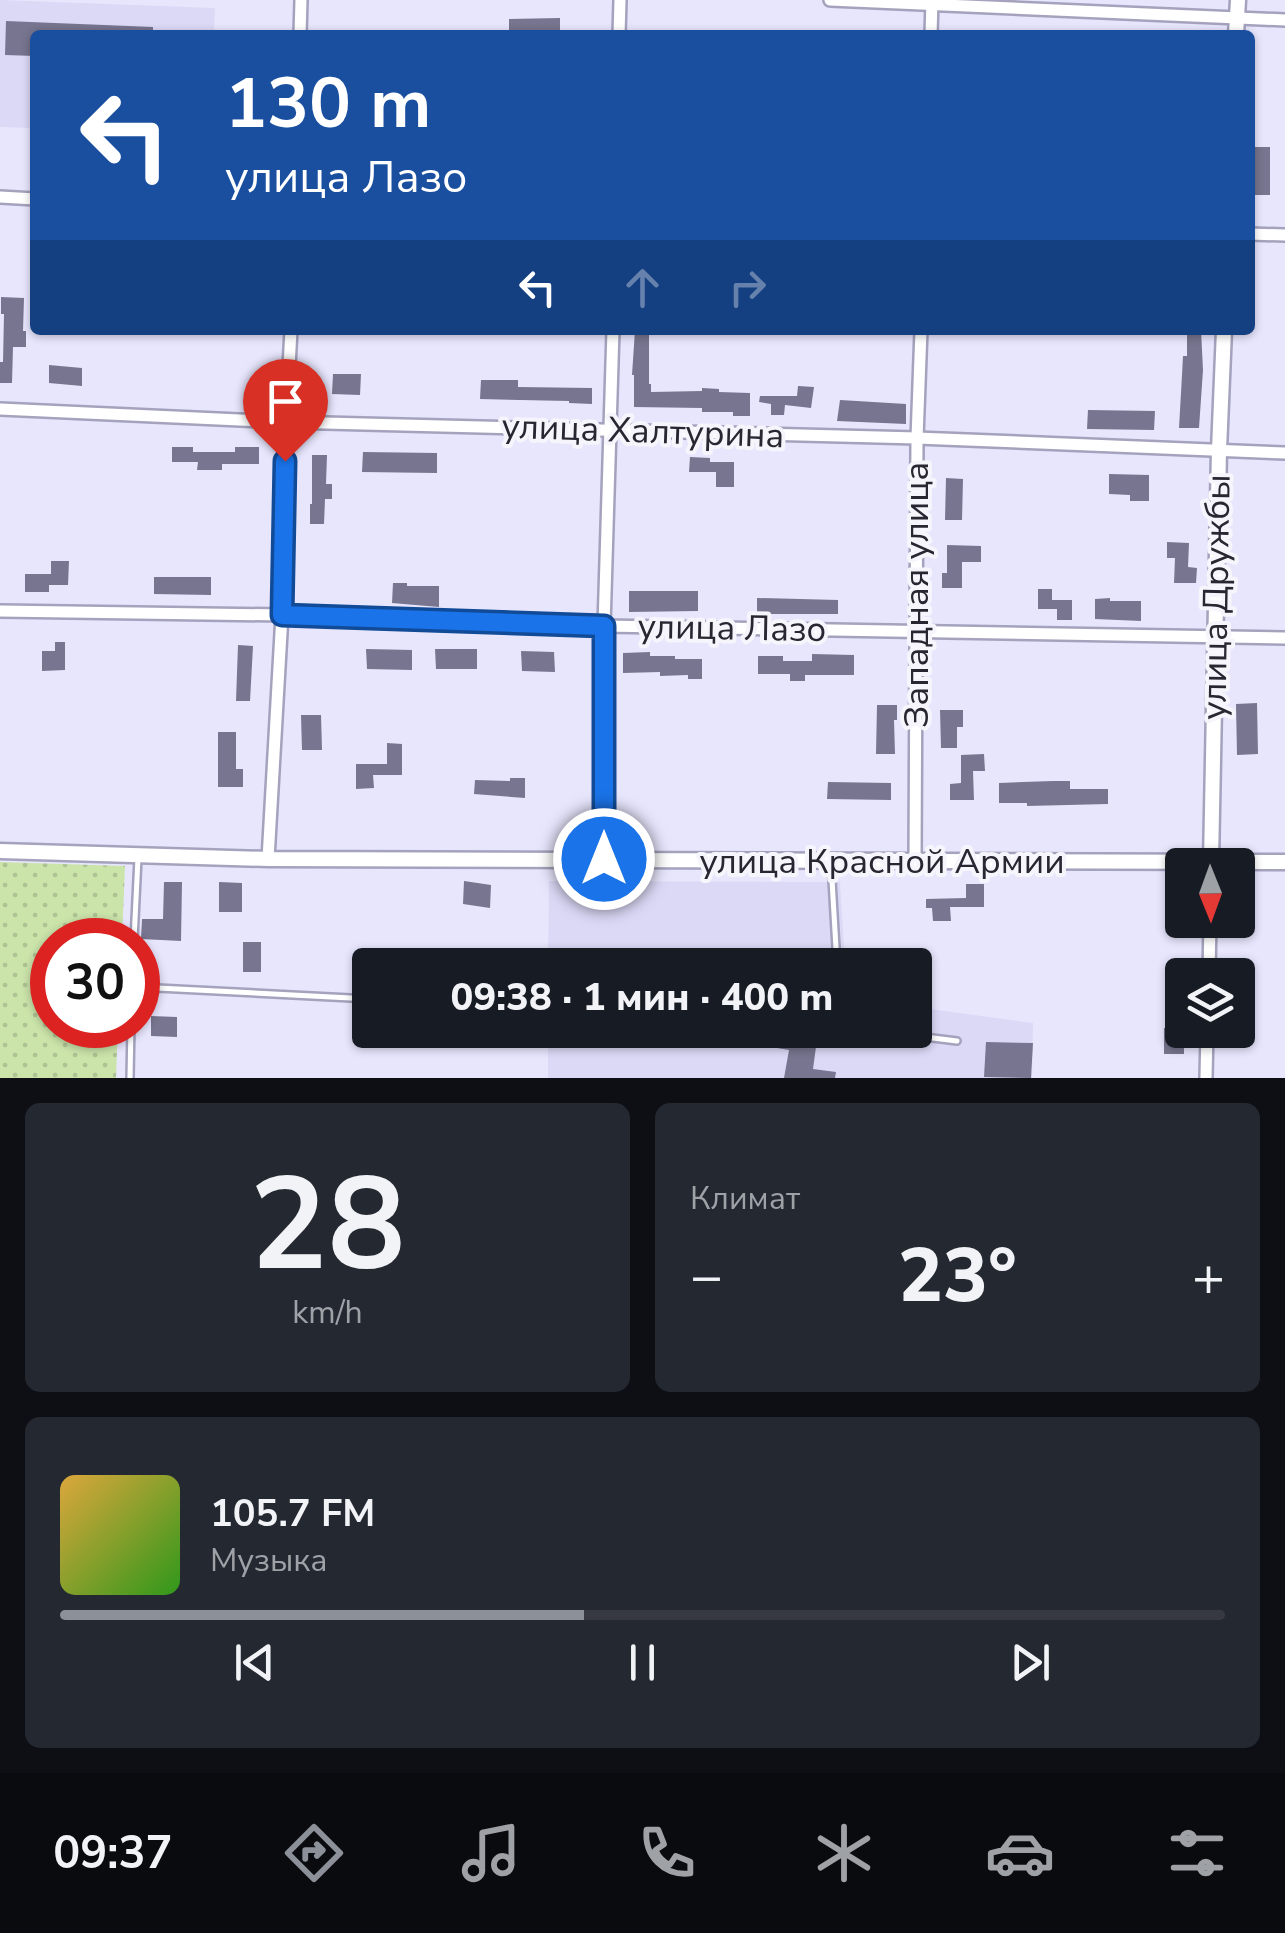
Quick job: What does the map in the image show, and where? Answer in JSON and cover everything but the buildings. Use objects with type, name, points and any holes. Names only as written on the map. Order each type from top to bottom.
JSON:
[{"type":"street","points":[[300,0],[300,30]]},
{"type":"street","points":[[620,0],[620,30]]},
{"type":"street","points":[[830,0],[1285,20]]},
{"type":"street","points":[[1236,30],[1238,0]]},
{"type":"street","points":[[930,30],[932,3]]},
{"type":"street","points":[[0,197],[30,199]]},
{"type":"street","points":[[1255,234],[1285,235]]},
{"type":"street","points":[[268,859],[292,335]]},
{"type":"street","points":[[604,859],[604,626],[612,335]]},
{"type":"street","name":"Западная улица","points":[[915,861],[920,335]]},
{"type":"street","name":"улица Дружбы","points":[[1211,848],[1224,335]]},
{"type":"street","name":"улица Халтурина","points":[[0,410],[286,422],[917,438],[1285,454]]},
{"type":"street","name":"улица Лазо","points":[[0,611],[1285,638]]},
{"type":"street","name":"улица Красной Армии","points":[[0,852],[268,859],[1165,863]]},
{"type":"street","name":"улица Красной Армии","points":[[1255,862],[1285,862]]},
{"type":"street","points":[[1206,1078],[1207,1048]]},
{"type":"lane","points":[[135,918],[138,855]]},
{"type":"lane","points":[[831,860],[836,948]]},
{"type":"lane","points":[[160,988],[352,998]]},
{"type":"lane","points":[[932,1038],[957,1041]]},
{"type":"lane","points":[[130,1078],[131,1048]]},
{"type":"shaded area","points":[[0,0],[215,8],[214,30],[30,30],[30,128],[0,127]]},
{"type":"shaded area","points":[[549,881],[840,882],[844,948],[548,948]]},
{"type":"shaded area","points":[[932,1009],[1033,1023],[1032,1078],[548,1078],[548,1048],[932,1048]]},
{"type":"green space","points":[[0,862],[125,866],[123,918],[30,918],[30,1048],[117,1048],[116,1078],[0,1078]]},
{"type":"route","points":[[285,461],[282,615],[604,626],[604,859]]}]
